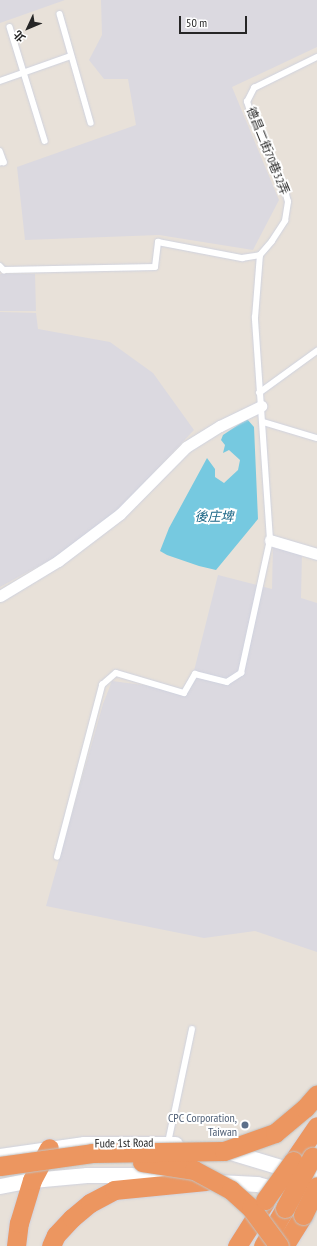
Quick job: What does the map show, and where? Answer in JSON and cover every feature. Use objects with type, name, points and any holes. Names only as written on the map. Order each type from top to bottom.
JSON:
[{"type":"highway","points":[[3,1159],[92,1153],[224,1151],[275,1133],[300,1113],[317,1094]]},
{"type":"highway","points":[[237,1246],[265,1200],[317,1126]]},
{"type":"highway","points":[[16,1246],[19,1223],[32,1180],[49,1148]]},
{"type":"highway","points":[[263,1246],[315,1153]]},
{"type":"highway","points":[[2,1182],[96,1161],[150,1162],[194,1170],[231,1190],[251,1208],[279,1246]]},
{"type":"highway","points":[[51,1246],[56,1235],[72,1218],[90,1203],[114,1190],[206,1181]]},
{"type":"highway","points":[[284,1246],[303,1214],[317,1186]]},
{"type":"main road","name":"Fude 1st Road","points":[[3,1159],[49,1148],[84,1144],[168,1143],[230,1150],[317,1178]]},
{"type":"main road","points":[[2,1182],[17,1181],[21,1175],[17,1164],[3,1159]]},
{"type":"main road","points":[[2,1182],[87,1175],[163,1175],[206,1181],[257,1184],[317,1200]]},
{"type":"street","points":[[0,596],[58,561],[120,514],[186,447],[220,426],[261,406]]},
{"type":"street","points":[[270,540],[317,554]]},
{"type":"lane","points":[[60,14],[91,123]]},
{"type":"lane","points":[[10,27],[45,142]]},
{"type":"lane","points":[[0,81],[71,56]]},
{"type":"lane","name":"德昌二街70巷32弄","points":[[260,255],[272,241],[285,221],[288,202],[284,188],[252,118],[247,102],[254,88],[317,57]]},
{"type":"lane","points":[[0,151],[2,163]]},
{"type":"lane","points":[[0,266],[4,270],[155,267],[158,242],[242,258],[260,255],[255,318],[270,540],[241,673],[227,682],[195,674],[184,693],[116,673],[102,685],[57,857]]},
{"type":"lane","points":[[259,393],[317,351]]},
{"type":"lane","points":[[262,422],[317,438]]},
{"type":"lane","points":[[168,1143],[192,1029]]},
{"type":"shaded area","points":[[0,0],[65,0],[0,23]]},
{"type":"shaded area","points":[[101,0],[317,0],[317,47],[232,87],[279,200],[253,250],[159,235],[25,240],[17,167],[136,125],[128,79],[104,79],[89,60],[102,35]]},
{"type":"shaded area","points":[[0,274],[35,274],[36,311],[0,311]]},
{"type":"shaded area","points":[[0,312],[36,313],[38,329],[110,342],[153,373],[194,430],[116,512],[55,557],[0,587]]},
{"type":"shaded area","points":[[273,544],[302,553],[301,598],[317,603],[317,952],[255,931],[204,938],[46,906],[103,704],[112,681],[189,691],[218,575],[272,589]]},
{"type":"water","name":"後庄埤","points":[[247,419],[254,427],[258,519],[216,570],[199,566],[167,555],[160,551],[169,528],[207,458],[215,469],[215,477],[224,483],[238,470],[240,460],[229,450],[223,453],[225,445],[221,440],[223,435]]},
{"type":"place","name":"CPC Corporation, Taiwan","points":[[245,1125]]}]
